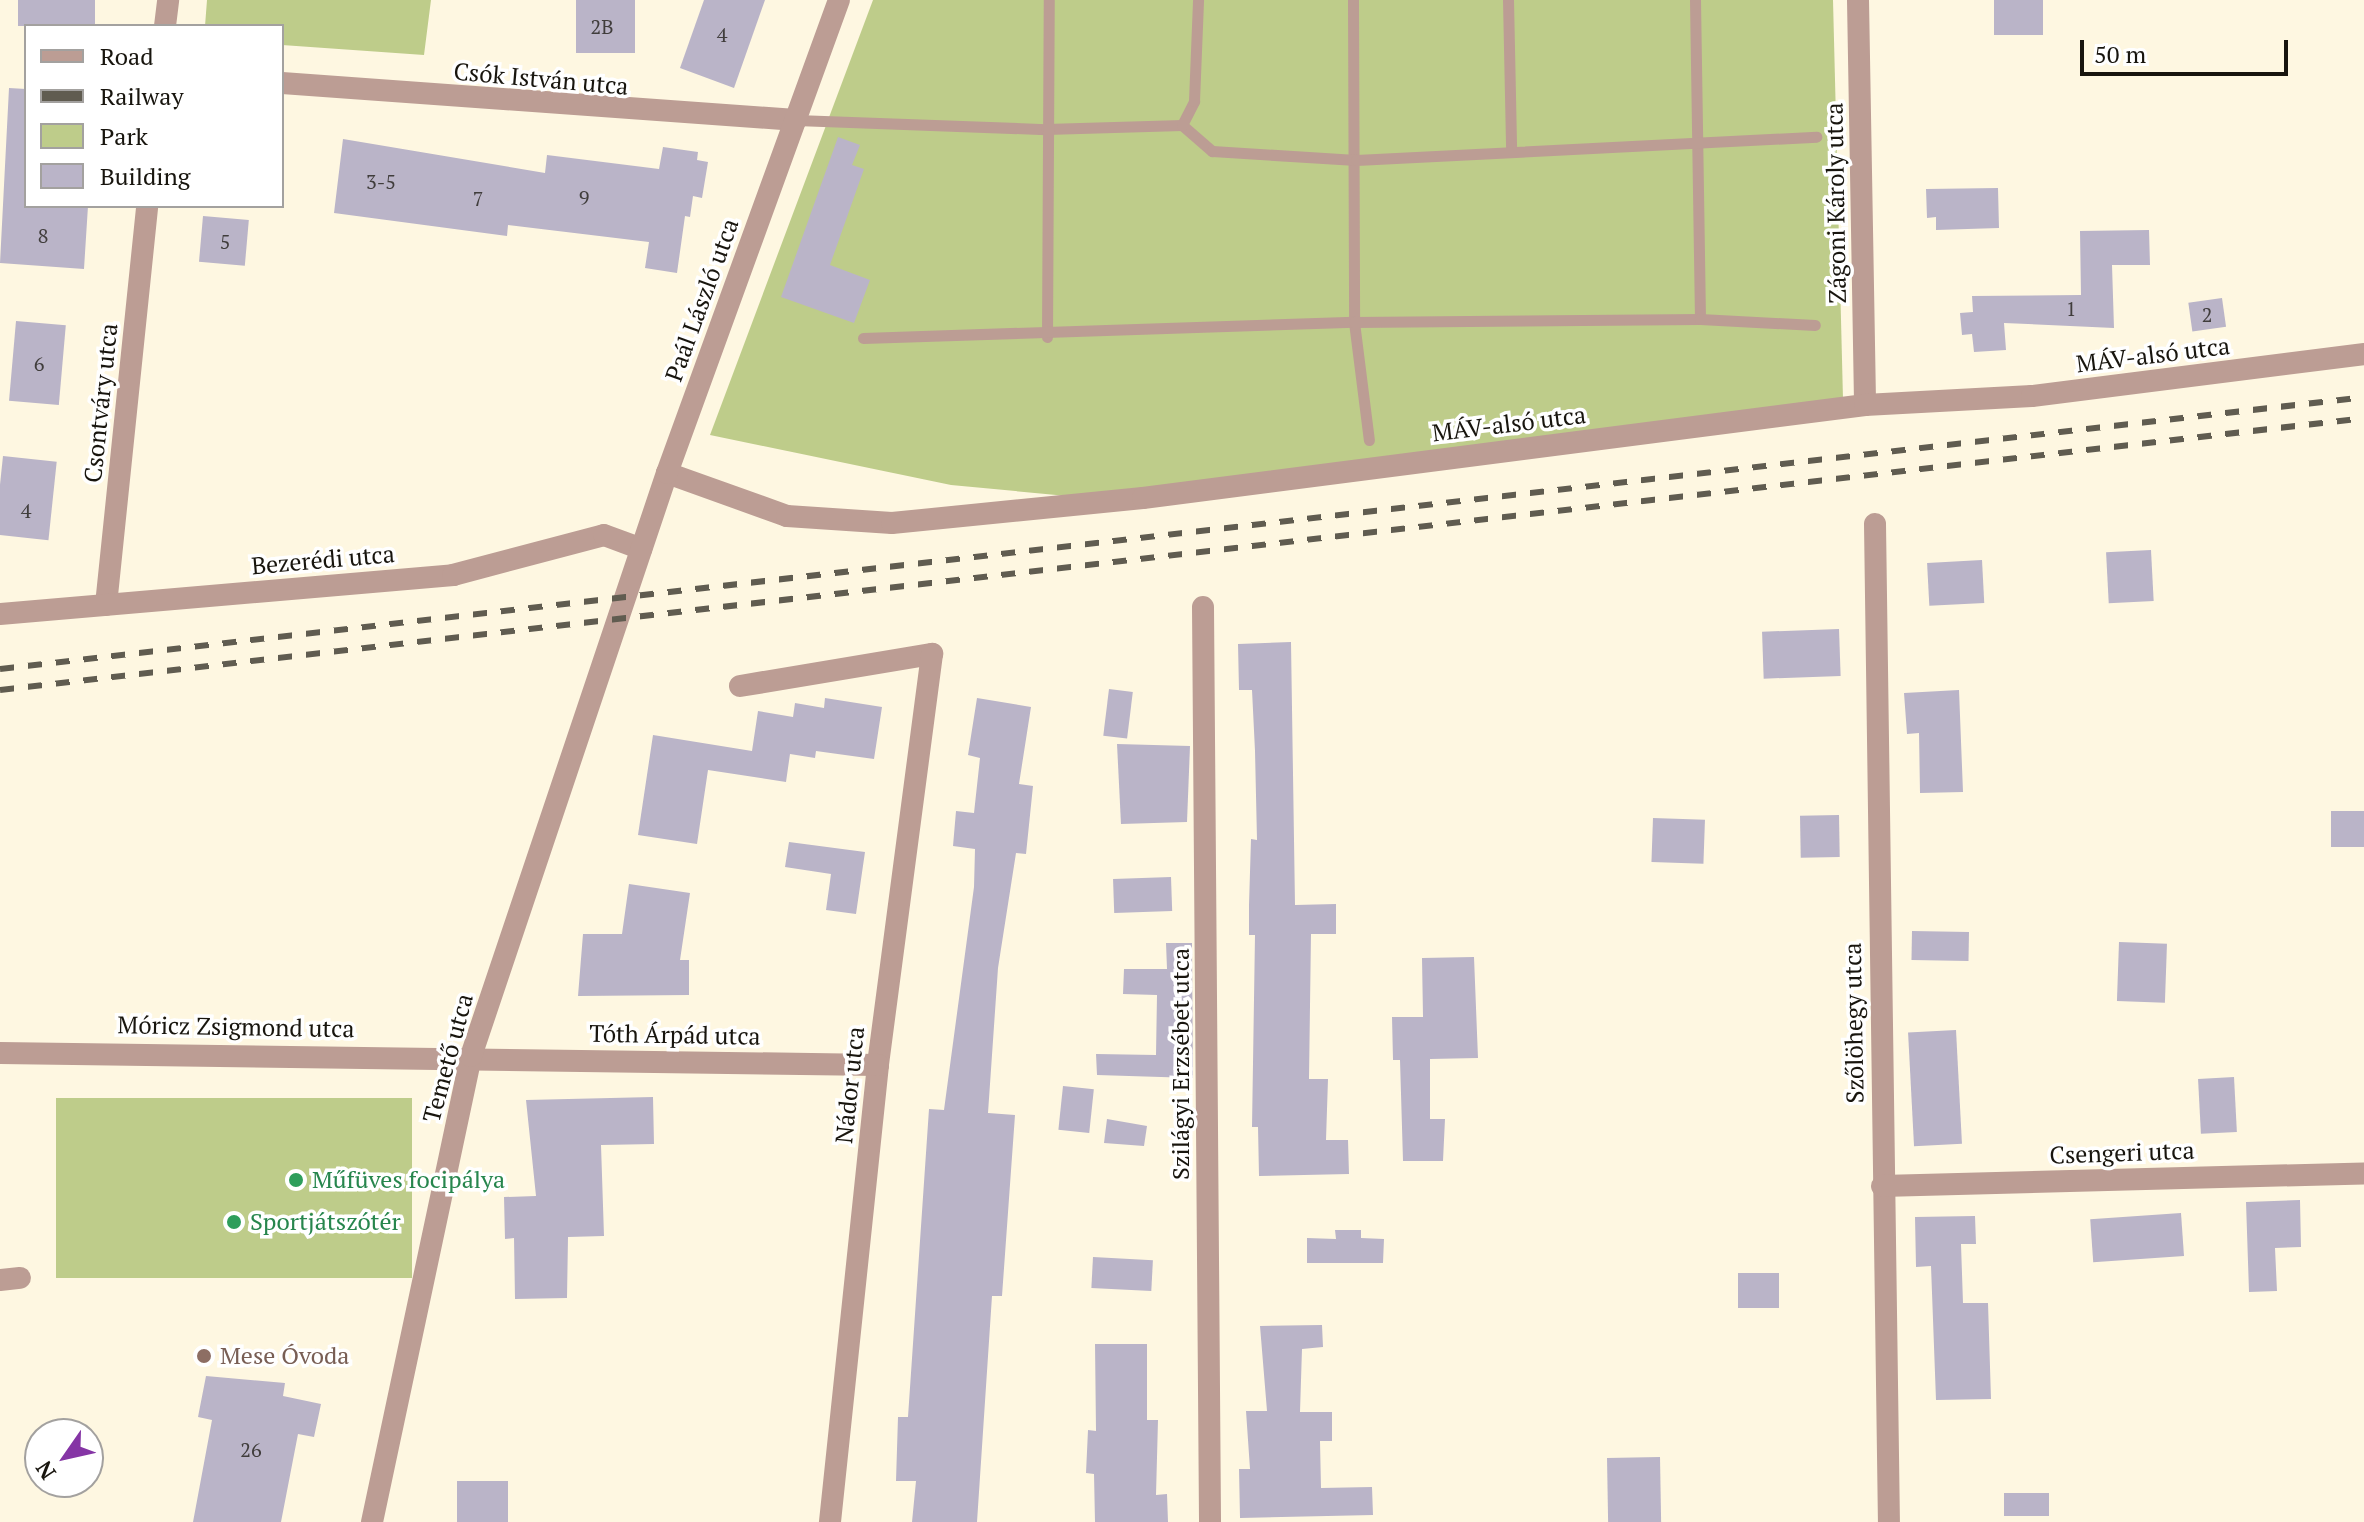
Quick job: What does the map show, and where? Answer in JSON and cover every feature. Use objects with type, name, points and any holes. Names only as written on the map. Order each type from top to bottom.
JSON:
[{"type":"street","points":[[165,24],[168,0]]},
{"type":"street","name":"Paál László utca","points":[[621,620],[667,473],[839,0]]},
{"type":"street","name":"Zágoni Károly utca","points":[[1858,0],[1865,405]]},
{"type":"street","name":"Csók István utca","points":[[284,83],[796,120]]},
{"type":"street","name":"Csontváry utca","points":[[106,605],[147,208]]},
{"type":"street","name":"MÁV-alsó utca","points":[[667,473],[787,516],[892,523],[1143,498],[1865,405],[2032,396],[2364,354]]},
{"type":"street","name":"Szőlöhegy utca","points":[[1875,524],[1889,1522]]},
{"type":"street","name":"Bezerédi utca","points":[[0,614],[453,575],[604,535],[642,549]]},
{"type":"street","name":"Szilágyi Erzsébet utca","points":[[1203,607],[1210,1522]]},
{"type":"street","name":"Temető utca","points":[[372,1522],[471,1056],[621,620]]},
{"type":"street","name":"Nádor utca","points":[[740,686],[932,654],[878,1065],[830,1522]]},
{"type":"street","name":"Móricz Zsigmond utca","points":[[0,1053],[471,1056]]},
{"type":"street","name":"Tóth Árpád utca","points":[[471,1056],[878,1065]]},
{"type":"street","name":"Csengeri utca","points":[[1882,1186],[2364,1173]]},
{"type":"lane","points":[[1047,337],[1049,0]]},
{"type":"lane","points":[[1182,125],[1194,101],[1198,0]]},
{"type":"lane","points":[[1353,0],[1356,160],[1354,322],[1369,440]]},
{"type":"lane","points":[[1508,0],[1511,148]]},
{"type":"lane","points":[[1695,0],[1700,319]]},
{"type":"lane","points":[[796,120],[1046,129],[1182,125],[1212,151],[1356,160],[1511,148],[1816,137]]},
{"type":"lane","points":[[863,338],[1047,337],[1354,322],[1700,319],[1815,325]]},
{"type":"green space","points":[[207,0],[431,0],[424,55],[284,45],[284,24],[205,24]]},
{"type":"green space","points":[[873,0],[1833,0],[1843,399],[1142,503],[951,485],[710,435]]},
{"type":"green space","name":"Sportjátszótér","points":[[56,1098],[412,1098],[412,1278],[56,1278]]},
{"type":"building","points":[[18,0],[95,0],[95,24],[18,26]]},
{"type":"building","points":[[576,0],[635,0],[635,53],[576,53]]},
{"type":"building","points":[[704,0],[765,0],[734,88],[680,68]]},
{"type":"building","points":[[1994,0],[2043,0],[2043,35],[1994,35]]},
{"type":"building","points":[[9,88],[24,89],[24,208],[88,208],[84,269],[0,263]]},
{"type":"building","points":[[838,137],[860,145],[852,165],[864,169],[830,265],[870,280],[854,323],[781,297]]},
{"type":"building","points":[[343,139],[545,173],[547,155],[659,169],[663,147],[698,152],[697,160],[708,162],[702,198],[693,196],[690,217],[685,216],[677,273],[645,268],[649,242],[508,225],[507,236],[334,213]]},
{"type":"building","points":[[1998,188],[1999,228],[1936,230],[1936,217],[1927,218],[1926,189]]},
{"type":"building","points":[[203,216],[249,220],[245,266],[199,262]]},
{"type":"building","points":[[2149,230],[2150,265],[2112,265],[2114,328],[2004,323],[2006,350],[1974,352],[1972,334],[1962,335],[1960,313],[1973,312],[1972,296],[2081,295],[2080,231]]},
{"type":"building","points":[[2222,298],[2226,327],[2192,331],[2188,303]]},
{"type":"building","points":[[16,321],[66,325],[59,405],[9,401]]},
{"type":"building","points":[[3,456],[57,462],[48,540],[0,535]]},
{"type":"building","points":[[2151,550],[2154,601],[2109,603],[2106,552]]},
{"type":"building","points":[[1982,560],[1984,603],[1929,606],[1927,563]]},
{"type":"building","points":[[1839,629],[1841,676],[1764,679],[1762,632]]},
{"type":"building","points":[[1291,642],[1295,905],[1336,904],[1336,934],[1311,934],[1309,1079],[1328,1079],[1326,1140],[1348,1140],[1349,1174],[1259,1176],[1258,1127],[1252,1127],[1255,935],[1249,935],[1249,905],[1251,839],[1257,840],[1255,751],[1252,690],[1239,690],[1238,644]]},
{"type":"building","points":[[1109,689],[1133,692],[1127,739],[1103,736]]},
{"type":"building","points":[[1959,690],[1963,792],[1920,793],[1919,733],[1907,734],[1904,693]]},
{"type":"building","points":[[825,698],[882,707],[874,759],[816,751],[815,758],[790,754],[786,782],[708,770],[697,844],[638,835],[653,735],[752,751],[758,711],[793,717],[795,703],[824,708]]},
{"type":"building","points":[[977,698],[1031,707],[1019,784],[1033,786],[1026,854],[1016,853],[998,968],[988,1113],[1015,1115],[1002,1296],[992,1296],[977,1522],[912,1522],[916,1481],[896,1481],[898,1417],[908,1417],[929,1109],[944,1110],[974,887],[975,849],[953,846],[956,811],[974,813],[980,758],[968,755]]},
{"type":"building","points":[[1117,744],[1190,746],[1187,822],[1121,824]]},
{"type":"building","points":[[2331,811],[2364,811],[2364,847],[2331,847]]},
{"type":"building","points":[[1839,815],[1840,857],[1801,858],[1800,816]]},
{"type":"building","points":[[1653,818],[1705,820],[1703,864],[1651,862]]},
{"type":"building","points":[[789,842],[865,852],[856,914],[826,910],[831,874],[785,867]]},
{"type":"building","points":[[1171,877],[1172,911],[1114,913],[1113,879]]},
{"type":"building","points":[[629,884],[690,893],[680,960],[689,960],[689,995],[578,996],[583,934],[622,934]]},
{"type":"building","points":[[1912,931],[1969,932],[1968,961],[1911,960]]},
{"type":"building","points":[[2119,942],[2167,944],[2165,1003],[2117,1001]]},
{"type":"building","points":[[1166,943],[1192,943],[1193,1078],[1097,1075],[1096,1054],[1156,1055],[1157,995],[1123,994],[1124,969],[1167,969]]},
{"type":"building","points":[[1474,957],[1478,1058],[1430,1059],[1430,1119],[1445,1119],[1443,1161],[1403,1161],[1400,1060],[1393,1060],[1392,1017],[1423,1017],[1422,958]]},
{"type":"building","points":[[1956,1030],[1962,1144],[1914,1146],[1908,1033]]},
{"type":"building","points":[[2234,1077],[2237,1132],[2201,1134],[2198,1079]]},
{"type":"building","points":[[1063,1086],[1094,1089],[1089,1133],[1058,1130]]},
{"type":"building","points":[[653,1097],[654,1144],[601,1145],[604,1236],[568,1237],[567,1298],[515,1299],[514,1238],[505,1239],[504,1197],[536,1196],[526,1100]]},
{"type":"building","points":[[1107,1119],[1147,1126],[1144,1146],[1104,1143]]},
{"type":"building","points":[[2300,1200],[2301,1247],[2275,1248],[2277,1291],[2249,1292],[2246,1202]]},
{"type":"building","points":[[2181,1213],[2184,1256],[2093,1262],[2090,1219]]},
{"type":"building","points":[[1975,1216],[1976,1244],[1961,1244],[1963,1303],[1988,1303],[1991,1399],[1936,1400],[1931,1266],[1916,1267],[1915,1217]]},
{"type":"building","points":[[1335,1230],[1361,1230],[1361,1238],[1384,1239],[1383,1263],[1307,1263],[1307,1238],[1336,1239]]},
{"type":"building","points":[[1093,1257],[1153,1260],[1151,1291],[1091,1288]]},
{"type":"building","points":[[1738,1273],[1779,1273],[1779,1308],[1738,1308]]},
{"type":"building","points":[[1322,1325],[1323,1347],[1302,1349],[1300,1412],[1332,1412],[1332,1441],[1320,1441],[1321,1488],[1372,1487],[1373,1515],[1240,1518],[1239,1469],[1250,1469],[1246,1411],[1267,1411],[1260,1326]]},
{"type":"building","points":[[1095,1344],[1147,1344],[1147,1420],[1158,1420],[1156,1495],[1167,1494],[1168,1522],[1095,1522],[1094,1474],[1086,1473],[1088,1430],[1096,1431]]},
{"type":"building","points":[[206,1376],[285,1383],[283,1396],[321,1404],[314,1437],[298,1434],[281,1522],[193,1522],[212,1420],[198,1417]]},
{"type":"building","points":[[1660,1457],[1661,1522],[1608,1522],[1607,1458]]},
{"type":"building","points":[[457,1481],[508,1481],[508,1522],[457,1522]]},
{"type":"building","points":[[2004,1493],[2049,1493],[2049,1516],[2004,1516]]},
{"type":"railway","points":[[0,669],[2364,397]]},
{"type":"railway","points":[[0,690],[2364,418]]},
{"type":"place","name":"Műfüves focipálya","points":[[296,1180]]},
{"type":"place","name":"Sportjátszótér","points":[[234,1222]]},
{"type":"place","name":"Mese Óvoda","points":[[204,1356]]}]
